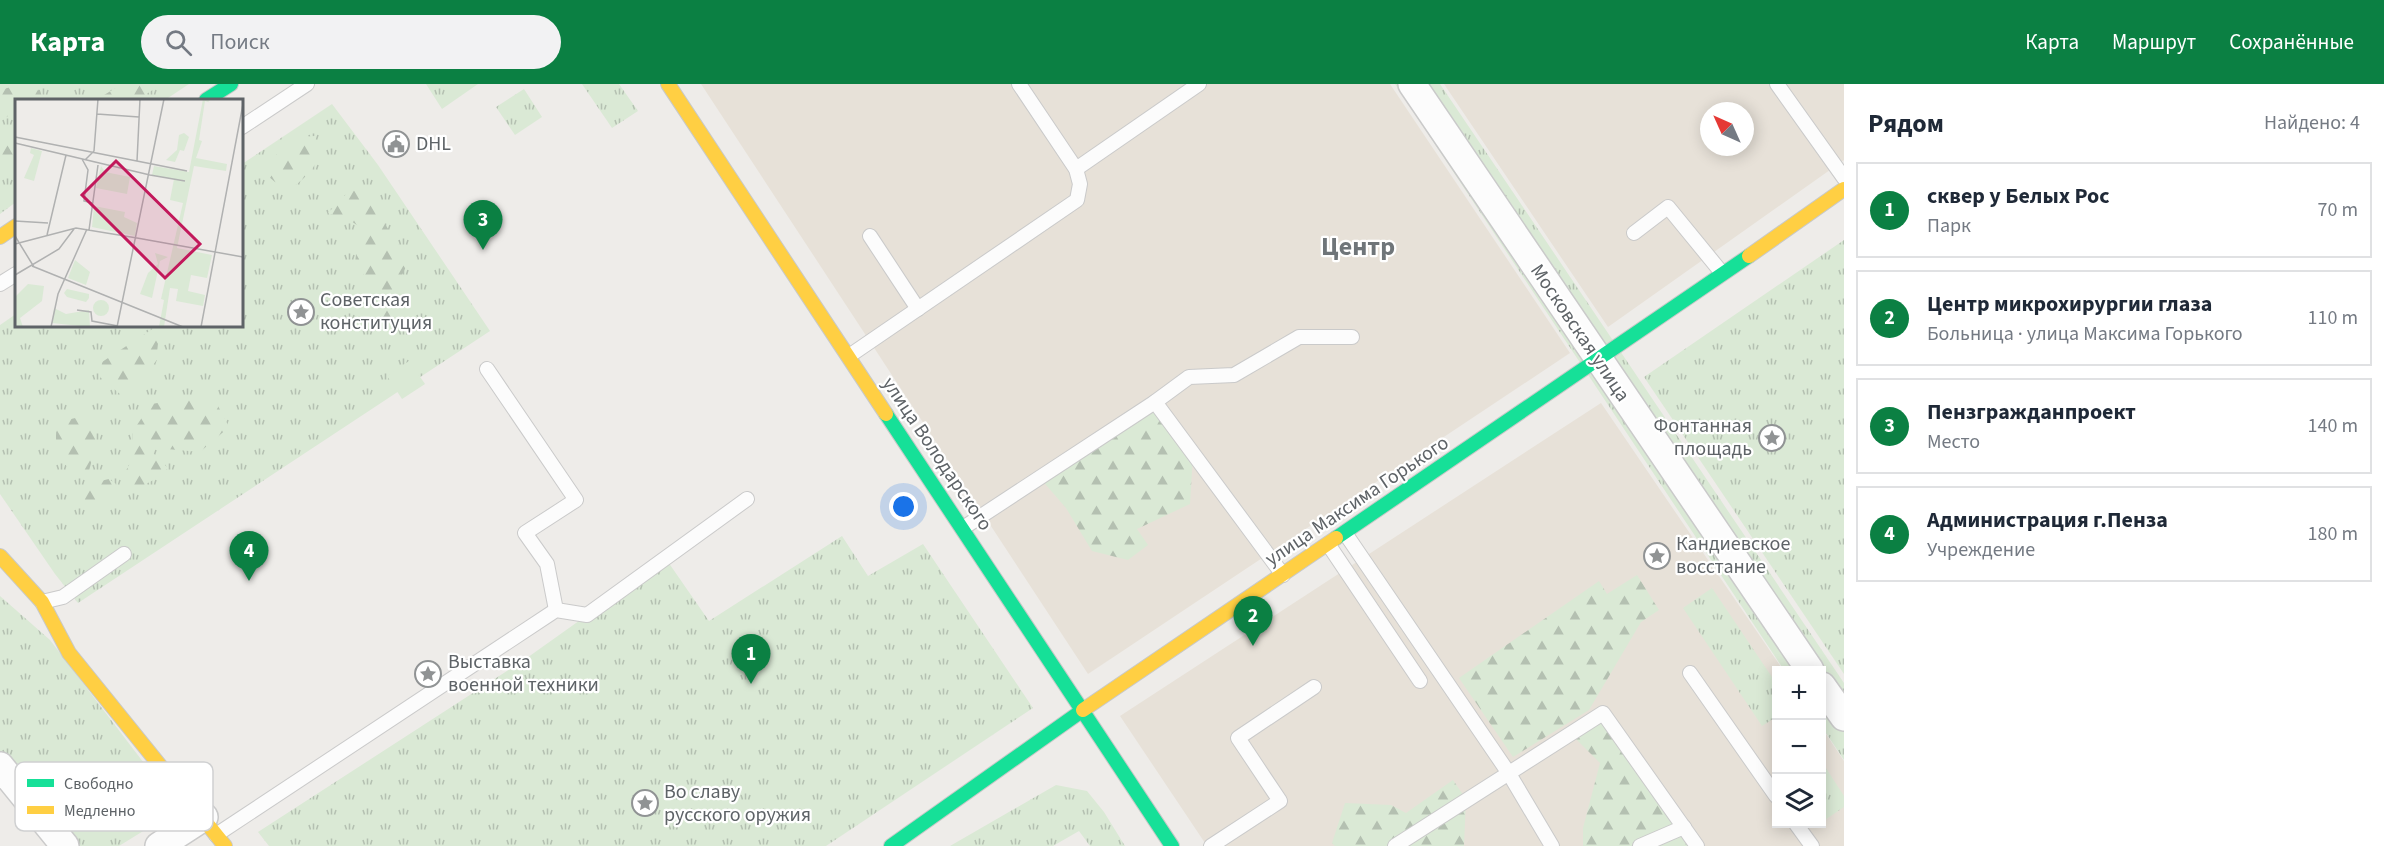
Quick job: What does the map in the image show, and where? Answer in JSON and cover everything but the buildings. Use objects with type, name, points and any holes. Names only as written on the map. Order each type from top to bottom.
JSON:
[{"type":"main road","points":[[208,99],[231,84]]},
{"type":"main road","name":"улица Володарского","points":[[668,84],[1172,846]]},
{"type":"main road","name":"улица Максима Горького","points":[[891,846],[1104,694],[1345,533],[1844,189]]},
{"type":"main road","points":[[0,237],[15,227]]},
{"type":"main road","points":[[0,556],[42,603],[69,653],[157,762]]},
{"type":"street","name":"Московская улица","points":[[1412,84],[1807,666]]},
{"type":"street","points":[[1826,693],[1844,717]]},
{"type":"street","points":[[0,766],[15,784]]},
{"type":"street","points":[[53,831],[65,846]]},
{"type":"street","points":[[159,846],[215,833]]},
{"type":"lane","points":[[279,84],[288,96]]},
{"type":"lane","points":[[243,126],[307,84]]},
{"type":"lane","points":[[849,356],[1077,200],[1080,184],[1076,169],[1019,84]]},
{"type":"lane","points":[[1076,169],[1199,84]]},
{"type":"lane","points":[[1777,84],[1844,178]]},
{"type":"lane","points":[[1634,233],[1668,207],[1722,273]]},
{"type":"lane","points":[[870,236],[918,309]]},
{"type":"lane","points":[[0,284],[15,275]]},
{"type":"lane","points":[[963,528],[1155,402],[1189,377],[1234,375],[1299,337],[1352,337]]},
{"type":"lane","points":[[488,369],[576,500],[525,533],[547,564],[556,610]]},
{"type":"lane","points":[[1155,402],[1283,575]]},
{"type":"lane","points":[[215,833],[556,610],[587,615],[747,499]]},
{"type":"lane","points":[[1345,533],[1508,772],[1552,846]]},
{"type":"lane","points":[[1328,544],[1420,681]]},
{"type":"lane","points":[[42,603],[63,597],[124,554]]},
{"type":"lane","points":[[1690,673],[1772,790]]},
{"type":"lane","points":[[1211,846],[1280,801],[1238,738],[1314,687]]},
{"type":"lane","points":[[1395,846],[1603,713],[1697,846]]},
{"type":"lane","points":[[1640,846],[1684,828]]},
{"type":"lane","points":[[1799,828],[1812,846]]},
{"type":"shaded area","points":[[701,84],[1390,84],[1570,353],[1088,674]]},
{"type":"shaded area","points":[[1444,84],[1844,84],[1844,160],[1608,327]]},
{"type":"shaded area","points":[[1601,403],[1780,666],[1772,666],[1772,828],[1826,828],[1826,734],[1844,761],[1844,846],[1207,846],[1120,716]]},
{"type":"green space","points":[[0,84],[189,84],[166,99],[15,99],[15,203],[0,214]]},
{"type":"green space","points":[[22,84],[35,84],[42,96],[37,99],[15,99],[15,112],[0,121],[0,90]]},
{"type":"green space","points":[[122,84],[162,84],[139,99],[98,99]]},
{"type":"green space","points":[[426,84],[478,84],[442,109]]},
{"type":"green space","points":[[582,84],[619,84],[638,111],[612,128]]},
{"type":"green space","points":[[1395,84],[1440,84],[1844,683],[1844,760],[1826,733],[1826,666],[1781,666]]},
{"type":"green space","points":[[524,89],[542,117],[515,135],[496,107]]},
{"type":"green space","points":[[332,104],[378,165],[490,331],[78,603],[55,574],[0,494],[0,325],[15,315],[15,327],[243,327],[243,163]]},
{"type":"green space","points":[[15,125],[15,165],[0,181],[0,135]]},
{"type":"green space","points":[[315,136],[319,152],[317,159],[310,171],[299,182],[293,187],[275,182],[268,176],[274,158],[284,146],[297,139]]},
{"type":"green space","points":[[350,190],[364,192],[409,261],[399,281],[397,293],[400,306],[405,313],[394,325],[384,324],[368,300],[369,289],[366,280],[355,263],[357,246],[365,234],[358,225],[328,213]]},
{"type":"green space","name":"Фонтанная площадь","points":[[1844,240],[1844,674],[1644,377]]},
{"type":"green space","points":[[155,327],[160,327],[156,361],[127,400],[100,377],[102,362]]},
{"type":"green space","points":[[409,361],[425,384],[402,399],[387,376]]},
{"type":"green space","points":[[198,397],[218,406],[229,427],[200,452],[167,449],[157,445],[153,453],[168,468],[159,477],[129,493],[121,479],[132,460],[133,431],[151,404]]},
{"type":"green space","points":[[1155,402],[1193,454],[1190,504],[1137,529],[1148,545],[1128,560],[1092,551],[1066,508],[1040,478]]},
{"type":"green space","points":[[84,416],[93,427],[94,449],[89,471],[75,473],[60,457],[56,443],[58,422]]},
{"type":"green space","points":[[109,479],[116,484],[95,516],[83,509],[87,484]]},
{"type":"green space","points":[[842,536],[868,576],[923,544],[1033,708],[826,846],[269,846],[258,832],[524,660],[666,559],[709,621]]},
{"type":"green space","points":[[1637,575],[1659,610],[1641,622],[1589,710],[1513,757],[1459,678],[1599,581],[1607,594]]},
{"type":"green space","points":[[1712,588],[1772,677],[1772,720],[1762,726],[1683,608]]},
{"type":"green space","points":[[0,596],[50,640],[143,762],[15,762],[15,774],[0,755]]},
{"type":"green space","points":[[1603,713],[1697,846],[1583,846],[1583,828],[1600,763],[1570,733]]},
{"type":"green space","points":[[1826,768],[1844,796],[1844,807],[1826,819]]},
{"type":"green space","points":[[1453,780],[1466,799],[1464,846],[1335,846],[1332,843],[1345,803],[1391,805],[1406,813]]},
{"type":"green space","points":[[1056,785],[1087,791],[1104,812],[1125,846],[1090,846],[1079,831],[1053,846],[950,846]]},
{"type":"green space","points":[[59,831],[143,831],[119,846],[71,846]]},
{"type":"traffic: fast","points":[[208,99],[231,84]]},
{"type":"traffic: fast","points":[[1336,538],[1749,256]]},
{"type":"traffic: fast","points":[[886,414],[1172,846]]},
{"type":"traffic: fast","points":[[891,846],[1083,710]]},
{"type":"traffic: slow","points":[[668,84],[886,414]]},
{"type":"traffic: slow","points":[[1749,256],[1844,189]]},
{"type":"traffic: slow","points":[[0,237],[15,227]]},
{"type":"traffic: slow","points":[[1083,710],[1336,538]]},
{"type":"traffic: slow","points":[[0,556],[42,602],[69,653],[157,762]]},
{"type":"traffic: slow","points":[[213,831],[225,846]]},
{"type":"place","name":"DHL","points":[[396,144]]},
{"type":"place","name":"Пензгражданпроект","points":[[483,250]]},
{"type":"place","name":"Советская конституция","points":[[301,312]]},
{"type":"place","name":"Фонтанная площадь","points":[[1772,438]]},
{"type":"place","name":"Кандиевское восстание","points":[[1657,556]]},
{"type":"place","name":"Администрация г.Пенза","points":[[249,581]]},
{"type":"place","name":"Центр микрохирургии глаза","points":[[1253,646]]},
{"type":"place","name":"Выставка военной техники","points":[[428,674]]},
{"type":"place","name":"сквер у Белых Рос","points":[[751,684]]},
{"type":"place","name":"Во славу русского оружия","points":[[645,803]]},
{"type":"district","name":"Центр","points":[[1358,246]]}]
